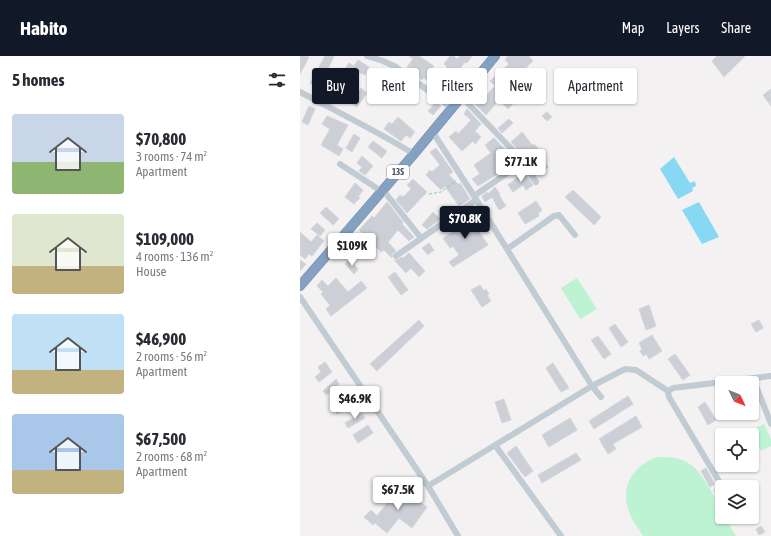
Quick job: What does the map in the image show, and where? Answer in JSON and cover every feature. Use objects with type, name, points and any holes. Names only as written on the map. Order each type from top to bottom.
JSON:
[{"type":"highway","name":"13S","points":[[485,68],[495,56]]},
{"type":"highway","name":"13S","points":[[300,286],[414,154],[455,104]]},
{"type":"street","points":[[367,56],[396,67],[452,108]]},
{"type":"street","points":[[300,92],[384,135],[414,154]]},
{"type":"street","points":[[469,104],[523,162],[536,182]]},
{"type":"street","points":[[432,131],[507,248],[592,386],[601,397]]},
{"type":"street","points":[[396,256],[523,162]]},
{"type":"street","points":[[340,164],[382,190],[421,238]]},
{"type":"street","points":[[507,248],[554,216],[559,215],[563,218],[575,235]]},
{"type":"street","points":[[300,297],[428,486],[458,536]]},
{"type":"street","points":[[428,486],[592,386],[625,368],[632,368],[636,370],[668,391],[669,397],[718,480]]},
{"type":"street","points":[[759,377],[771,376]]},
{"type":"street","points":[[668,391],[673,388],[715,383]]},
{"type":"street","points":[[759,393],[771,424]]},
{"type":"street","points":[[495,445],[560,536]]},
{"type":"path","points":[[430,194],[441,192],[462,177]]},
{"type":"green space","points":[[577,278],[597,309],[580,319],[561,288]]},
{"type":"green space","points":[[764,424],[771,439],[771,446],[761,451],[759,447],[759,428],[755,428]]},
{"type":"green space","points":[[657,457],[670,457],[689,463],[695,468],[706,482],[715,498],[715,524],[729,524],[736,536],[643,536],[630,514],[626,495],[630,479],[641,466]]},
{"type":"water","points":[[674,157],[690,183],[695,181],[696,186],[692,188],[693,191],[678,199],[660,169]]},
{"type":"water","points":[[699,202],[719,237],[702,244],[682,210]]},
{"type":"building","points":[[300,56],[309,57],[300,74]]},
{"type":"building","points":[[325,56],[334,56],[328,68],[318,68]]},
{"type":"building","points":[[409,56],[419,56],[434,66],[433,68],[427,68],[427,80],[424,78],[422,80],[419,78],[419,68],[407,67],[413,59]]},
{"type":"building","points":[[450,56],[454,56],[457,59],[460,56],[472,56],[467,63],[465,62],[460,68],[446,68],[444,64]]},
{"type":"building","points":[[508,56],[529,56],[533,61],[525,68],[505,68],[509,64],[505,60]]},
{"type":"building","points":[[717,56],[745,56],[724,77],[712,61]]},
{"type":"building","points":[[358,60],[369,67],[367,68],[365,75],[359,72],[359,68],[346,68],[349,63],[354,66]]},
{"type":"building","points":[[495,77],[495,86],[490,81]]},
{"type":"building","points":[[495,86],[496,104],[486,115],[475,104],[487,104],[487,95]]},
{"type":"building","points":[[361,88],[367,93],[357,107],[353,104],[359,104],[359,91]]},
{"type":"building","points":[[771,89],[771,106],[763,95]]},
{"type":"building","points":[[434,104],[438,104],[441,106],[433,115],[428,111]]},
{"type":"building","points":[[503,104],[513,104],[508,109]]},
{"type":"building","points":[[309,106],[315,109],[308,125],[302,122]]},
{"type":"building","points":[[467,109],[481,124],[475,131],[481,137],[475,144],[473,141],[462,151],[449,137],[456,131],[458,134],[471,120],[464,114]]},
{"type":"building","points":[[547,112],[552,117],[547,121],[542,116]]},
{"type":"building","points":[[327,116],[348,125],[337,145],[343,149],[339,156],[321,145],[330,129],[322,124]]},
{"type":"building","points":[[398,117],[415,132],[410,138],[406,135],[401,141],[384,129],[389,122],[392,124]]},
{"type":"building","points":[[509,119],[513,123],[502,133],[498,128]]},
{"type":"building","points":[[522,132],[532,145],[534,144],[539,150],[536,153],[548,167],[540,174],[511,142]]},
{"type":"building","points":[[354,134],[360,138],[352,152],[346,148]]},
{"type":"building","points":[[494,138],[512,157],[500,168],[502,171],[478,186],[472,179],[480,174],[474,165],[491,153],[485,145]]},
{"type":"building","points":[[373,141],[387,151],[382,158],[368,147]]},
{"type":"building","points":[[436,148],[453,172],[449,175],[459,185],[460,183],[470,199],[459,206],[445,186],[441,190],[426,175],[430,170],[432,172],[440,165],[430,152]]},
{"type":"building","points":[[362,156],[373,166],[365,175],[359,171],[362,167],[357,163]]},
{"type":"building","points":[[524,172],[533,185],[526,190],[523,185],[513,192],[508,185]]},
{"type":"building","points":[[413,179],[427,192],[407,213],[396,200],[400,195],[403,197],[411,189],[407,185]]},
{"type":"building","points":[[355,183],[363,190],[358,197],[360,198],[354,204],[345,197]]},
{"type":"building","points":[[495,187],[506,206],[499,210],[492,197],[485,202],[482,196],[487,192],[488,194]]},
{"type":"building","points":[[573,190],[601,217],[594,225],[565,197]]},
{"type":"building","points":[[536,201],[542,210],[538,214],[539,216],[525,224],[518,213]]},
{"type":"building","points":[[387,202],[403,222],[402,224],[414,237],[409,241],[398,230],[388,242],[396,251],[392,254],[392,258],[384,250],[381,252],[359,230],[372,216],[374,218]]},
{"type":"building","points":[[326,207],[339,219],[333,225],[320,213]]},
{"type":"building","points":[[433,212],[440,219],[427,229],[422,225]]},
{"type":"building","points":[[460,216],[465,221],[467,219],[470,225],[473,223],[488,245],[453,267],[449,262],[459,255],[453,246],[450,248],[443,238],[456,230],[451,223]]},
{"type":"building","points":[[317,223],[325,230],[320,236],[311,229]]},
{"type":"building","points":[[300,232],[311,242],[317,235],[324,241],[312,256],[309,254],[305,259],[300,255]]},
{"type":"building","points":[[429,243],[434,250],[428,255],[422,248]]},
{"type":"building","points":[[409,253],[425,271],[419,277],[411,268],[406,273],[394,260],[403,258]]},
{"type":"building","points":[[300,260],[306,264],[300,271]]},
{"type":"building","points":[[350,260],[358,269],[354,274],[345,264]]},
{"type":"building","points":[[395,272],[408,290],[401,295],[388,277]]},
{"type":"building","points":[[336,278],[348,292],[361,281],[367,288],[331,316],[326,309],[330,305],[321,294],[323,292],[317,286],[322,280],[328,286]]},
{"type":"building","points":[[480,285],[484,291],[486,289],[489,294],[487,295],[491,301],[482,307],[471,290]]},
{"type":"building","points":[[649,305],[656,326],[646,330],[639,309]]},
{"type":"building","points":[[419,320],[424,326],[377,371],[370,364]]},
{"type":"building","points":[[759,320],[763,328],[756,332],[751,324]]},
{"type":"building","points":[[615,324],[628,342],[621,347],[609,328]]},
{"type":"building","points":[[652,335],[662,351],[649,359],[646,354],[643,356],[640,351],[642,349],[639,343]]},
{"type":"building","points":[[598,336],[611,354],[604,359],[591,340]]},
{"type":"building","points":[[675,354],[690,375],[683,380],[668,359]]},
{"type":"building","points":[[325,362],[332,372],[319,382],[315,377],[321,372],[318,367]]},
{"type":"building","points":[[553,363],[569,388],[561,392],[546,368]]},
{"type":"building","points":[[336,379],[339,384],[326,395],[323,391]]},
{"type":"building","points":[[628,396],[633,404],[594,429],[589,421]]},
{"type":"building","points":[[504,399],[511,420],[502,423],[495,402]]},
{"type":"building","points":[[339,402],[344,409],[337,414],[332,406]]},
{"type":"building","points":[[705,402],[716,420],[708,425],[698,407]]},
{"type":"building","points":[[362,413],[365,418],[348,428],[345,423]]},
{"type":"building","points":[[636,416],[642,427],[613,444],[616,449],[608,454],[599,439]]},
{"type":"building","points":[[570,418],[577,430],[549,447],[542,435]]},
{"type":"building","points":[[368,425],[373,433],[358,443],[353,435]]},
{"type":"building","points":[[516,446],[533,471],[525,477],[507,453]]},
{"type":"building","points":[[576,453],[581,460],[542,483],[538,475]]},
{"type":"building","points":[[706,468],[715,484],[710,487],[701,471]]},
{"type":"building","points":[[401,485],[427,507],[412,528],[399,518],[387,533],[375,523],[373,525],[364,517],[371,510],[377,516]]},
{"type":"building","points":[[761,526],[765,532],[759,535],[756,529]]}]
